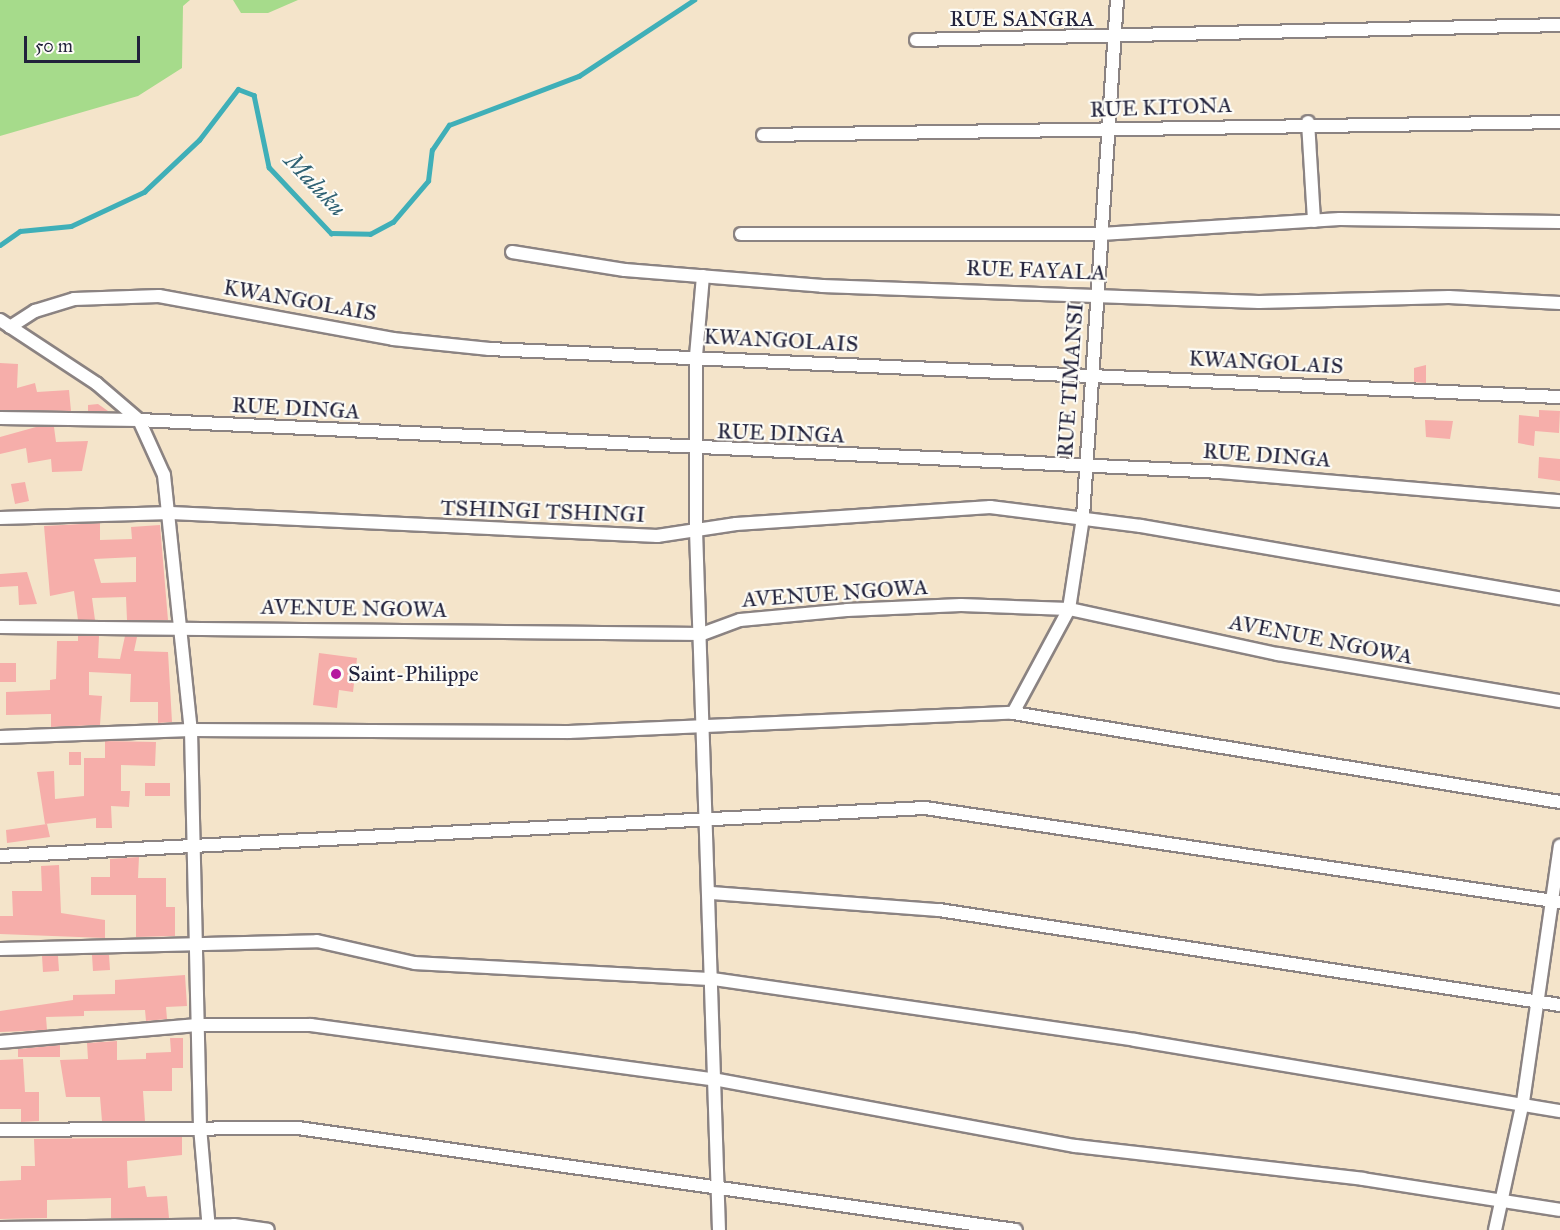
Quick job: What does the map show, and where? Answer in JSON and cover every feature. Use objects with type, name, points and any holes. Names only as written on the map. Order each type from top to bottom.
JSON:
[{"type":"street","name":"RUE TIMANSI","points":[[1013,713],[1069,609],[1083,517],[1090,376],[1117,0]]},
{"type":"street","name":"RUE SANGRA","points":[[916,40],[1113,39],[1560,25]]},
{"type":"street","name":"RUE KITONA","points":[[763,135],[1107,130],[1308,122],[1560,122]]},
{"type":"street","points":[[1308,122],[1314,220]]},
{"type":"street","points":[[741,234],[1101,234],[1314,220],[1560,222]]},
{"type":"street","name":"RUE FAYALA","points":[[512,252],[703,276],[822,286],[1097,292],[1259,302],[1449,297],[1560,303]]},
{"type":"street","points":[[703,276],[696,356],[696,530],[711,893],[719,1230]]},
{"type":"street","name":"KWANGOLAIS","points":[[5,324],[63,301],[159,296],[435,344],[607,356],[696,356],[1560,397]]},
{"type":"street","points":[[5,324],[97,384],[139,420],[159,460],[171,513],[191,730],[200,1127],[209,1229]]},
{"type":"street","name":"RUE DINGA","points":[[0,418],[139,420],[696,450],[1220,472],[1560,501]]},
{"type":"street","name":"TSHINGI TSHINGI","points":[[0,518],[171,513],[610,536],[990,507],[1083,517],[1560,598]]},
{"type":"street","name":"AVENUE NGOWA","points":[[0,627],[180,625],[702,634],[740,620],[847,609],[1069,609],[1278,654],[1560,701]]},
{"type":"street","points":[[0,737],[191,730],[569,732],[704,724],[1013,713],[1560,802]]},
{"type":"street","points":[[0,856],[195,845],[405,838],[707,817],[925,808],[1557,902]]},
{"type":"street","points":[[1495,1230],[1504,1201],[1523,1102],[1538,1001],[1557,902],[1560,846]]},
{"type":"street","points":[[711,893],[939,910],[1560,1005]]},
{"type":"street","points":[[0,949],[317,941],[415,963],[713,979],[1523,1102],[1560,1111]]},
{"type":"street","points":[[0,1042],[197,1025],[311,1025],[714,1079],[1075,1146],[1560,1210]]},
{"type":"street","points":[[0,1130],[298,1128],[1016,1230]]},
{"type":"street","points":[[0,1228],[209,1229],[234,1225],[268,1230]]},
{"type":"green space","points":[[0,0],[190,0],[183,6],[182,68],[138,96],[0,136]]},
{"type":"green space","points":[[233,0],[298,0],[268,13],[241,13]]},
{"type":"building","points":[[0,363],[18,364],[17,388],[35,383],[37,392],[69,390],[71,411],[0,410]]},
{"type":"building","points":[[1426,365],[1426,383],[1414,382],[1414,368]]},
{"type":"building","points":[[98,404],[108,411],[88,411],[88,405]]},
{"type":"building","points":[[1539,410],[1560,411],[1559,433],[1535,431],[1534,446],[1518,443],[1519,415],[1539,417]]},
{"type":"building","points":[[1425,420],[1453,421],[1450,439],[1426,437]]},
{"type":"building","points":[[36,427],[54,427],[56,442],[88,441],[82,471],[52,472],[51,459],[28,463],[26,448],[0,454],[0,437]]},
{"type":"building","points":[[1539,457],[1560,459],[1560,481],[1538,478]]},
{"type":"building","points":[[25,482],[29,501],[15,504],[11,484]]},
{"type":"building","points":[[100,523],[100,540],[132,539],[131,527],[160,525],[168,620],[127,620],[126,597],[92,598],[95,620],[78,620],[74,591],[50,596],[44,526]],"holes":[[[136,557],[136,582],[101,583],[94,559]]]},
{"type":"building","points":[[27,572],[37,604],[19,605],[18,586],[0,587],[0,574]]},
{"type":"building","points":[[78,636],[99,636],[98,658],[120,659],[125,636],[137,637],[134,651],[168,652],[172,722],[158,723],[158,702],[130,702],[131,674],[89,672],[89,695],[102,696],[100,725],[51,727],[51,714],[6,715],[6,692],[50,690],[50,680],[56,679],[57,641],[78,641]]},
{"type":"building","name":"Saint-Philippe","points":[[319,653],[357,658],[353,692],[339,690],[337,708],[313,705]]},
{"type":"building","points":[[0,663],[16,663],[16,682],[0,682]]},
{"type":"building","points":[[105,741],[156,742],[155,766],[121,765],[121,791],[130,791],[129,807],[111,806],[112,828],[96,828],[96,818],[45,824],[37,772],[54,771],[55,799],[84,796],[84,758],[105,758]]},
{"type":"building","points":[[69,752],[81,752],[81,765],[69,765]]},
{"type":"building","points":[[145,783],[170,783],[170,796],[145,796]]},
{"type":"building","points":[[47,824],[50,837],[7,843],[6,830]]},
{"type":"building","points":[[139,857],[138,878],[166,878],[166,907],[175,907],[175,936],[136,937],[136,895],[91,895],[91,877],[110,877],[110,859]]},
{"type":"building","points":[[59,865],[61,913],[105,920],[105,938],[0,934],[0,916],[13,916],[12,891],[42,891],[41,866]]},
{"type":"building","points":[[92,955],[109,955],[110,970],[93,971]]},
{"type":"building","points":[[42,956],[58,956],[59,971],[43,972]]},
{"type":"building","points":[[185,975],[187,1006],[166,1007],[167,1019],[146,1021],[145,1010],[84,1011],[84,1016],[46,1017],[47,1030],[0,1032],[0,1011],[73,1000],[73,995],[115,994],[115,980]]},
{"type":"building","points":[[170,1038],[183,1038],[183,1068],[172,1068],[172,1091],[143,1091],[145,1121],[102,1121],[100,1097],[66,1097],[60,1060],[88,1059],[87,1043],[117,1041],[117,1060],[146,1059],[146,1053],[171,1052]]},
{"type":"building","points":[[60,1045],[60,1057],[18,1057],[18,1049]]},
{"type":"building","points":[[23,1059],[25,1092],[39,1092],[39,1121],[21,1122],[21,1109],[0,1109],[0,1060]]},
{"type":"building","points":[[182,1137],[182,1155],[127,1161],[128,1188],[145,1186],[147,1197],[167,1196],[169,1218],[111,1218],[111,1198],[47,1200],[47,1218],[0,1219],[0,1181],[21,1180],[21,1166],[35,1166],[34,1139]]},
{"type":"waterway","name":"Maluku","points":[[0,245],[20,231],[71,226],[144,192],[199,140],[238,89],[254,95],[269,167],[331,233],[370,234],[393,222],[428,181],[432,150],[449,125],[579,76],[694,0]]},
{"type":"place","name":"Saint-Philippe","points":[[336,674]]}]
